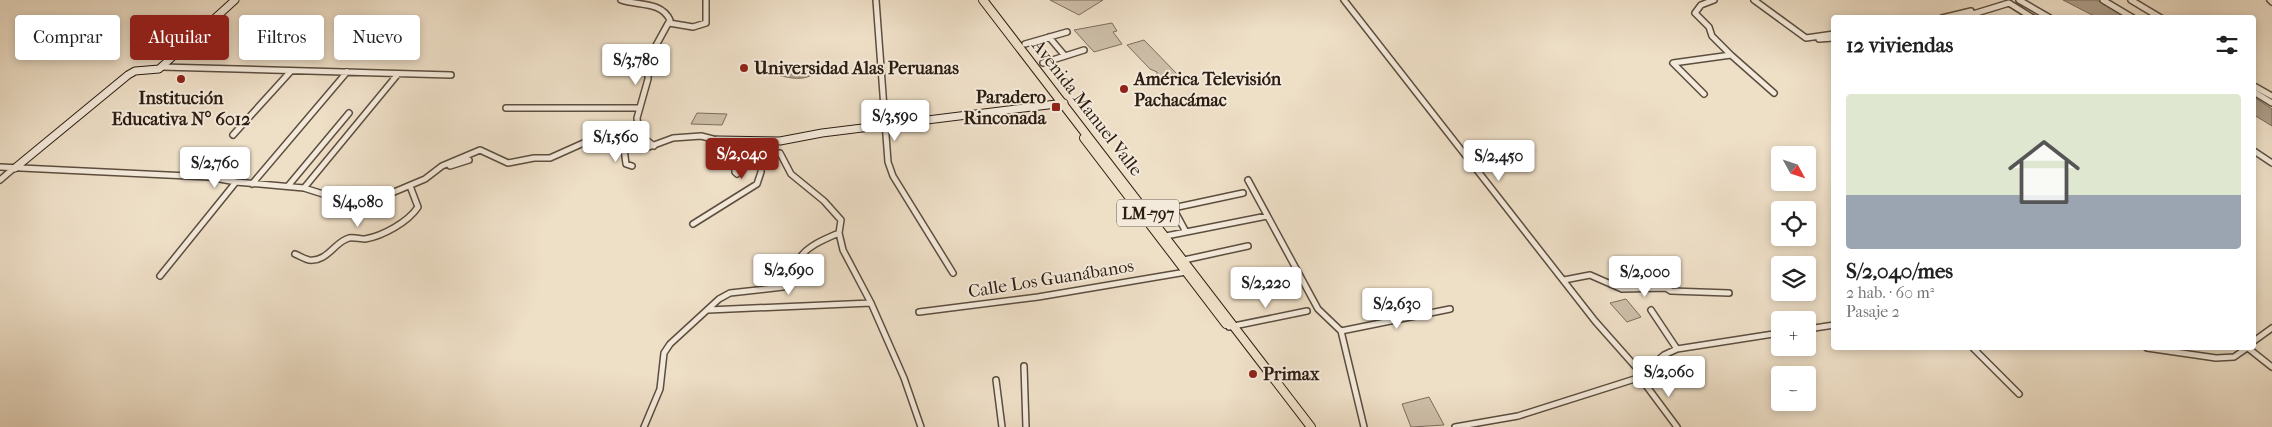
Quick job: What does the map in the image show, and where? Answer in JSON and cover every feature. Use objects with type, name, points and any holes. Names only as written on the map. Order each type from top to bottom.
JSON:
[{"type":"main road","name":"Avenida Manuel Valle","points":[[978,0],[1061,104]]},
{"type":"main road","name":"Avenida Manuel Valle","points":[[983,0],[1138,204],[1186,272],[1232,326],[1311,427]]},
{"type":"main road","name":"Avenida Manuel Valle","points":[[1138,204],[1184,260],[1305,427]]},
{"type":"street","points":[[0,180],[128,75],[135,71],[154,71],[162,67],[235,0]]},
{"type":"street","points":[[621,0],[654,4],[669,15],[669,23],[647,65],[647,84],[638,108],[637,130],[641,137],[654,146]]},
{"type":"street","points":[[669,23],[690,27],[703,26],[706,23],[706,0]]},
{"type":"street","points":[[876,0],[888,162],[893,176],[953,273]]},
{"type":"street","points":[[1344,0],[1595,321],[1641,375],[1677,427]]},
{"type":"street","points":[[1714,0],[1701,5],[1695,13],[1709,27],[1712,36],[1774,92]]},
{"type":"street","points":[[1754,0],[1806,37],[1831,34]]},
{"type":"street","points":[[1953,15],[2008,0]]},
{"type":"street","points":[[2018,0],[2045,15]]},
{"type":"street","points":[[2103,0],[2128,15]]},
{"type":"street","points":[[2131,0],[2156,15]]},
{"type":"street","points":[[1970,15],[2009,3],[2028,15]]},
{"type":"street","points":[[1025,44],[1067,32]]},
{"type":"street","points":[[1049,37],[1065,56]]},
{"type":"street","points":[[1807,41],[1831,38]]},
{"type":"street","points":[[1043,63],[1084,50]]},
{"type":"street","points":[[1704,94],[1673,63],[1732,54]]},
{"type":"street","points":[[162,67],[451,75]]},
{"type":"street","points":[[233,135],[290,71]]},
{"type":"street","points":[[252,184],[347,72]]},
{"type":"street","points":[[304,188],[398,74]]},
{"type":"street","points":[[2256,87],[2272,96]]},
{"type":"street","points":[[2256,93],[2272,103]]},
{"type":"street","points":[[0,167],[200,177],[304,188],[323,194],[388,195],[410,186],[442,166],[478,151],[486,151],[508,164],[531,158],[550,158],[588,141],[623,141],[635,146],[654,146],[676,138],[701,136],[717,140],[780,142],[822,133],[1061,104]]},
{"type":"street","points":[[506,108],[638,108]]},
{"type":"street","points":[[288,186],[349,113]]},
{"type":"street","points":[[717,140],[725,151],[735,158],[745,160],[776,153],[782,155],[790,172],[819,196],[838,216],[840,220],[839,234],[843,250],[871,303],[904,378],[921,427]]},
{"type":"street","points":[[623,141],[626,164],[632,166]]},
{"type":"street","points":[[2256,151],[2272,163]]},
{"type":"street","points":[[693,224],[720,209],[757,184],[762,160],[774,155],[782,155]]},
{"type":"street","points":[[735,158],[735,172],[737,174]]},
{"type":"street","points":[[433,173],[469,160]]},
{"type":"street","points":[[1248,180],[1318,309],[1341,331],[1364,427]]},
{"type":"street","points":[[160,276],[236,182]]},
{"type":"street","points":[[295,254],[309,260],[324,258],[349,238],[371,237],[400,223],[415,213],[418,207],[410,186]]},
{"type":"street","points":[[1186,232],[1173,208],[1243,193]]},
{"type":"street","points":[[1166,236],[1267,216]]},
{"type":"street","points":[[644,427],[660,388],[664,353],[670,344],[719,299],[730,293],[783,286],[789,283],[799,260],[809,251],[839,234]]},
{"type":"street","points":[[1184,260],[1248,246]]},
{"type":"street","name":"Calle Los Guanábanos","points":[[919,312],[1038,297],[1186,272]]},
{"type":"street","points":[[1564,280],[1590,275],[1622,289],[1666,288],[1671,291],[1729,293]]},
{"type":"street","points":[[708,310],[871,303]]},
{"type":"street","points":[[1341,331],[1450,310]]},
{"type":"street","points":[[1652,310],[1677,349]]},
{"type":"street","points":[[1232,326],[1307,311]]},
{"type":"street","points":[[1816,328],[1831,325]]},
{"type":"street","points":[[2256,340],[2272,328]]},
{"type":"street","points":[[1455,427],[1518,416],[1641,375],[1664,355],[1677,349],[1771,334]]},
{"type":"street","points":[[1975,350],[2019,394]]},
{"type":"street","points":[[2156,350],[2173,354],[2228,358],[2245,350]]},
{"type":"street","points":[[2251,350],[2272,367]]},
{"type":"street","points":[[1024,366],[1026,427]]},
{"type":"street","points":[[996,380],[1002,427]]},
{"type":"shaded area","points":[[1050,0],[1103,0],[1079,15]]},
{"type":"shaded area","points":[[2063,0],[2097,0],[2122,15],[2092,15]]},
{"type":"shaded area","points":[[1112,23],[1117,31],[1113,32],[1122,44],[1094,52],[1074,30]]},
{"type":"shaded area","points":[[1144,40],[1179,76],[1161,82],[1157,78],[1157,72],[1150,69],[1127,45]]},
{"type":"shaded area","points":[[784,63],[785,67],[809,68],[813,74],[799,78],[774,74],[774,68]]},
{"type":"shaded area","points":[[2256,98],[2272,109],[2272,126],[2256,116]]},
{"type":"shaded area","points":[[697,113],[727,114],[722,125],[691,124]]},
{"type":"shaded area","points":[[1626,299],[1641,317],[1627,322],[1610,303]]},
{"type":"shaded area","points":[[1429,397],[1444,425],[1411,427],[1402,404]]},
{"type":"place","name":"Universidad Alas Peruanas","points":[[744,68]]},
{"type":"place","name":"Institución Educativa N° 6012","points":[[181,79]]},
{"type":"place","name":"América Televisión Pachacámac","points":[[1124,89]]},
{"type":"place","name":"Paradero Rinconada","points":[[1056,107]]},
{"type":"place","name":"Primax","points":[[1253,374]]}]
